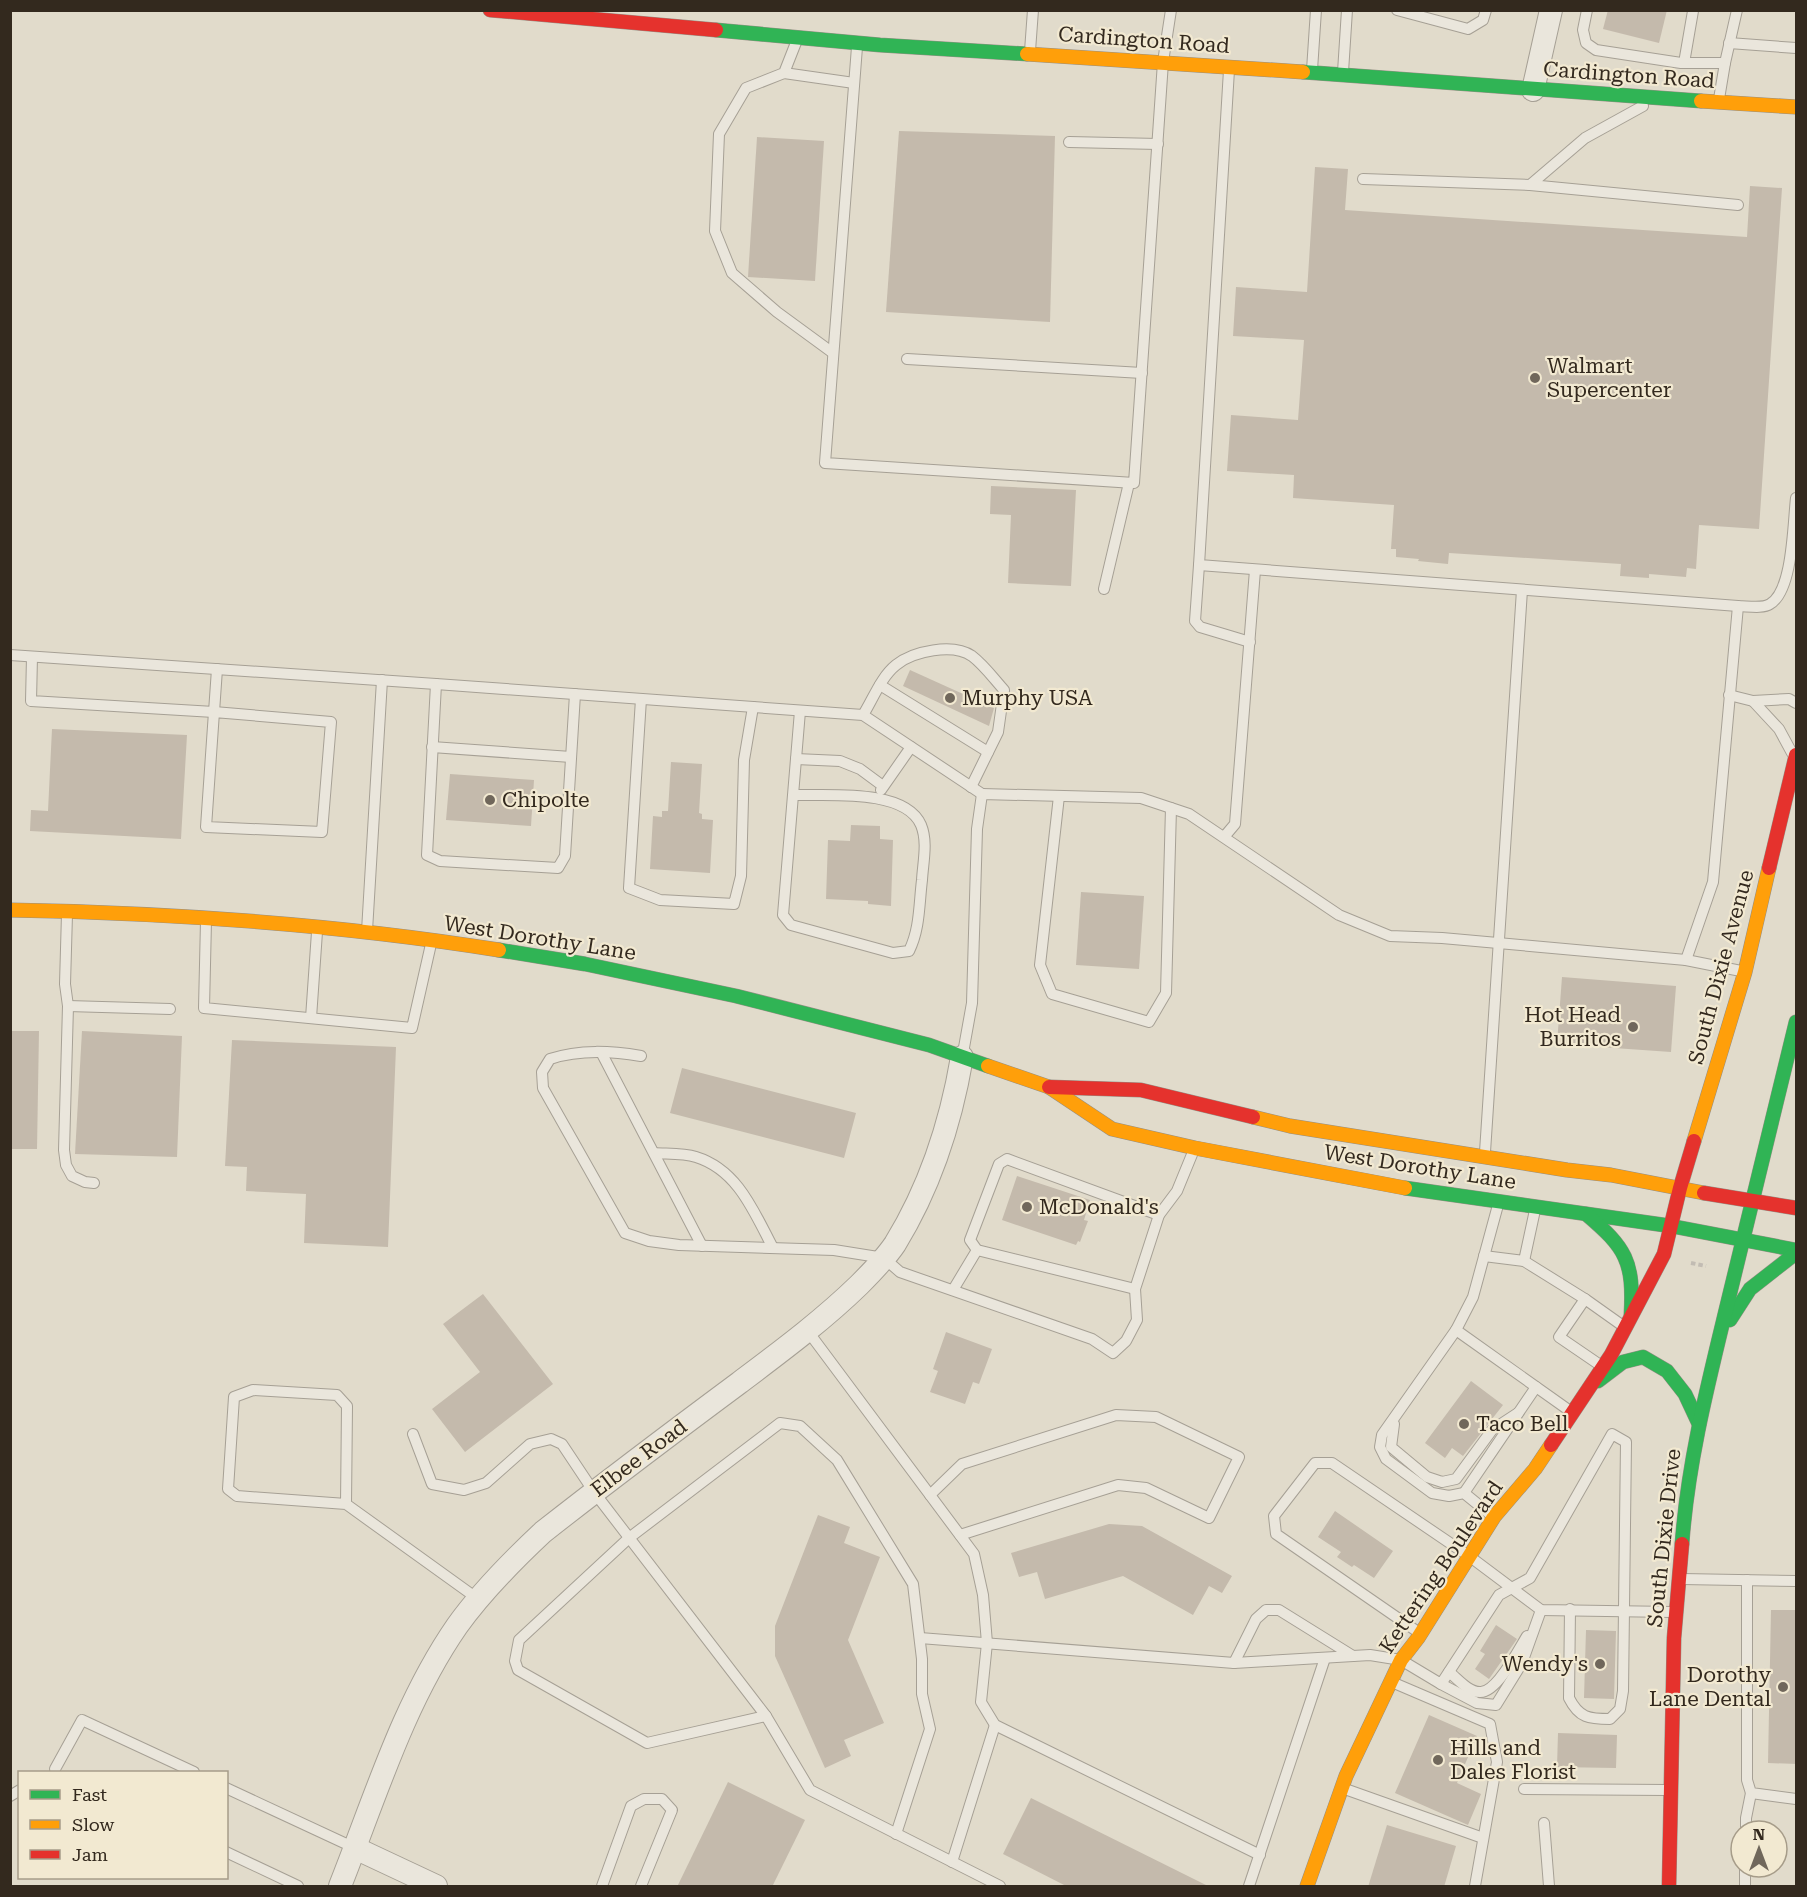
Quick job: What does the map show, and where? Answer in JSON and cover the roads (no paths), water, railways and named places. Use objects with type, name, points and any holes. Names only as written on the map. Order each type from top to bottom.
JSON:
[{"type":"main road","name":"Cardington Road","points":[[490,10],[857,44],[1230,66],[1533,90],[1797,107]]},
{"type":"main road","name":"South Dixie Avenue","points":[[1680,1188],[1745,972],[1796,757]]},
{"type":"main road","name":"West Dorothy Lane","points":[[10,910],[257,921],[431,941],[585,964],[680,983],[879,1032],[962,1057],[1049,1087],[1112,1129],[1195,1148],[1401,1187],[1671,1226],[1743,1239],[1797,1252]]},
{"type":"main road","points":[[1752,1200],[1797,1022]]},
{"type":"main road","name":"West Dorothy Lane","points":[[1049,1087],[1141,1090],[1290,1126],[1611,1175],[1797,1208]]},
{"type":"main road","points":[[1681,1135],[1706,1099]]},
{"type":"main road","points":[[1611,1175],[1643,1172],[1652,1168]]},
{"type":"main road","points":[[1607,1369],[1664,1254],[1680,1188]]},
{"type":"main road","name":"South Dixie Drive","points":[[1669,1887],[1676,1612],[1685,1501],[1699,1424],[1752,1200]]},
{"type":"main road","points":[[1586,1214],[1612,1235],[1622,1252],[1633,1287],[1628,1323]]},
{"type":"main road","points":[[1718,1340],[1750,1289],[1797,1252]]},
{"type":"main road","points":[[1607,1369],[1643,1357],[1667,1371],[1685,1394],[1699,1424]]},
{"type":"main road","name":"Kettering Boulevard","points":[[1307,1887],[1341,1788],[1401,1660],[1494,1517],[1535,1469],[1592,1386],[1607,1369]]},
{"type":"street","points":[[1533,90],[1551,10]]},
{"type":"street","name":"Elbee Road","points":[[340,1887],[388,1761],[417,1696],[458,1624],[512,1562],[543,1532],[840,1304],[884,1258],[894,1245],[922,1193],[938,1154],[955,1098],[962,1057]]},
{"type":"street","points":[[355,1848],[436,1887]]},
{"type":"lane","points":[[659,27],[663,10]]},
{"type":"lane","points":[[1029,54],[1033,10]]},
{"type":"lane","points":[[857,44],[825,463],[1134,483],[1163,62],[1171,10]]},
{"type":"lane","points":[[1312,73],[1316,10]]},
{"type":"lane","points":[[1342,75],[1347,10]]},
{"type":"lane","points":[[1397,10],[1468,29],[1483,20],[1486,10]]},
{"type":"lane","points":[[1587,10],[1583,30],[1586,43],[1596,50],[1684,63],[1725,63]]},
{"type":"lane","points":[[1718,102],[1737,10]]},
{"type":"lane","points":[[1684,63],[1693,11]]},
{"type":"lane","points":[[784,73],[798,38]]},
{"type":"lane","points":[[1729,44],[1797,48]]},
{"type":"lane","points":[[1230,66],[1195,621],[1200,627],[1250,642]]},
{"type":"lane","points":[[833,353],[777,312],[732,273],[715,231],[719,134],[746,88],[784,73],[855,83]]},
{"type":"lane","points":[[1530,185],[1585,138],[1656,98]]},
{"type":"lane","points":[[1069,142],[1158,144]]},
{"type":"lane","points":[[1363,179],[1530,185],[1738,206]]},
{"type":"lane","points":[[907,359],[1142,373]]},
{"type":"lane","points":[[1104,589],[1129,483]]},
{"type":"lane","points":[[1199,565],[1738,606],[1768,606],[1779,597],[1786,578],[1797,498]]},
{"type":"lane","points":[[1224,837],[1235,824],[1255,570]]},
{"type":"lane","points":[[1485,1156],[1522,590]]},
{"type":"lane","points":[[1686,960],[1713,882],[1738,606]]},
{"type":"lane","points":[[863,715],[880,685],[897,664],[921,652],[945,649],[970,655],[1004,690],[998,732],[970,786]]},
{"type":"lane","points":[[10,655],[863,715],[982,794],[1141,798],[1189,814],[1339,915],[1390,936],[1686,960],[1745,972]]},
{"type":"lane","points":[[32,657],[31,701],[214,712],[331,722],[322,832],[206,827],[214,712],[217,669]]},
{"type":"lane","points":[[367,934],[382,680]]},
{"type":"lane","points":[[436,684],[427,855],[440,861],[558,868],[565,856],[575,694]]},
{"type":"lane","points":[[880,685],[988,752]]},
{"type":"lane","points":[[1729,695],[1753,701],[1789,699],[1797,703]]},
{"type":"lane","points":[[640,699],[629,888],[660,900],[734,904],[741,876],[744,760],[753,707]]},
{"type":"lane","points":[[1753,701],[1779,729],[1796,757]]},
{"type":"lane","points":[[793,795],[875,797],[906,807],[921,824],[925,843],[916,937],[909,951],[892,953],[791,925],[783,915],[793,795],[796,759],[800,711]]},
{"type":"lane","points":[[432,747],[571,757]]},
{"type":"lane","points":[[875,797],[911,747]]},
{"type":"lane","points":[[796,759],[840,761],[860,769],[884,786]]},
{"type":"lane","points":[[962,1057],[972,1003],[977,829],[982,794]]},
{"type":"lane","points":[[1059,796],[1040,965],[1052,994],[1149,1022],[1166,993],[1170,808]]},
{"type":"lane","points":[[67,911],[65,984],[68,1006],[64,1150],[66,1165],[72,1176],[94,1183]]},
{"type":"lane","points":[[206,917],[204,1008],[412,1028],[431,941]]},
{"type":"lane","points":[[310,1018],[317,928]]},
{"type":"lane","points":[[68,1006],[170,1009]]},
{"type":"lane","points":[[601,1052],[702,1246]]},
{"type":"lane","points":[[641,1056],[601,1052],[568,1053],[550,1059],[542,1072],[543,1088],[625,1233],[649,1241],[702,1246],[834,1250],[884,1258],[900,1272],[1092,1339],[1113,1353],[1126,1341],[1137,1320],[1135,1289],[1160,1215],[1177,1191],[1195,1148]]},
{"type":"lane","points":[[654,1153],[696,1157],[723,1172],[744,1194],[772,1248]]},
{"type":"lane","points":[[1135,1289],[977,1250],[970,1240],[999,1164],[1007,1159],[1160,1215]]},
{"type":"lane","points":[[1499,1201],[1473,1297],[1456,1330],[1382,1435],[1380,1447],[1386,1459],[1432,1493],[1449,1496],[1464,1493],[1536,1387]]},
{"type":"lane","points":[[1524,1261],[1536,1207]]},
{"type":"lane","points":[[953,1290],[977,1250]]},
{"type":"lane","points":[[1484,1256],[1524,1261],[1628,1323]]},
{"type":"lane","points":[[1585,1299],[1559,1337],[1607,1369]]},
{"type":"lane","points":[[807,1330],[974,1554],[983,1595],[987,1643],[981,1702],[995,1725],[1260,1855]]},
{"type":"lane","points":[[1456,1330],[1573,1413]]},
{"type":"lane","points":[[346,1504],[347,1406],[337,1395],[253,1390],[234,1397],[228,1489],[237,1496],[346,1504],[478,1599]]},
{"type":"lane","points":[[1397,1414],[1391,1434],[1391,1447],[1427,1476],[1442,1482],[1456,1479],[1492,1430],[1518,1413]]},
{"type":"lane","points":[[930,1495],[962,1464],[1116,1415],[1156,1417],[1239,1457],[1209,1518],[1146,1488],[1118,1485],[960,1535]]},
{"type":"lane","points":[[766,1716],[647,1743],[518,1670],[515,1661],[519,1640],[629,1538],[780,1424],[800,1426],[837,1460],[913,1584],[920,1638],[922,1694],[930,1729],[896,1834]]},
{"type":"lane","points":[[413,1434],[432,1484],[464,1490],[486,1484],[530,1444],[551,1439],[562,1444],[594,1492],[766,1716],[810,1790],[1000,1887]]},
{"type":"lane","points":[[1441,1684],[1499,1595],[1530,1578],[1612,1434],[1626,1442],[1623,1691],[1620,1709],[1610,1719],[1592,1719],[1575,1710],[1569,1698],[1570,1609]]},
{"type":"lane","points":[[1420,1634],[1275,1534],[1274,1516],[1315,1462],[1332,1462],[1469,1556],[1541,1610],[1676,1612]]},
{"type":"lane","points":[[1464,1493],[1494,1517]]},
{"type":"lane","points":[[1679,1579],[1797,1581]]},
{"type":"lane","points":[[1747,1580],[1747,1780],[1751,1793],[1748,1819]]},
{"type":"lane","points":[[1234,1663],[1256,1619],[1266,1610],[1279,1610],[1353,1656]]},
{"type":"lane","points":[[920,1638],[1234,1663],[1370,1655],[1401,1660],[1477,1703],[1496,1705],[1522,1663],[1541,1610]]},
{"type":"lane","points":[[1449,1672],[1470,1689],[1482,1692],[1493,1688],[1537,1621]]},
{"type":"lane","points":[[1249,1887],[1325,1658]]},
{"type":"lane","points":[[1391,1682],[1490,1724],[1497,1762],[1475,1887]]},
{"type":"lane","points":[[56,1771],[82,1720],[190,1771]]},
{"type":"lane","points":[[952,1863],[995,1725]]},
{"type":"lane","points":[[1341,1788],[1483,1838]]},
{"type":"lane","points":[[228,1789],[355,1848]]},
{"type":"lane","points":[[1524,1789],[1670,1790]]},
{"type":"lane","points":[[1751,1793],[1797,1798]]},
{"type":"lane","points":[[602,1887],[631,1806],[644,1799],[662,1799],[672,1810],[641,1887]]},
{"type":"lane","points":[[1544,1823],[1549,1887]]},
{"type":"lane","points":[[228,1853],[298,1887]]},
{"type":"place","name":"Walmart Supercenter","points":[[1535,378]]},
{"type":"place","name":"Murphy USA","points":[[950,698]]},
{"type":"place","name":"Chipolte","points":[[490,800]]},
{"type":"place","name":"Hot Head Burritos","points":[[1633,1027]]},
{"type":"place","name":"McDonald's","points":[[1027,1207]]},
{"type":"place","name":"Taco Bell","points":[[1464,1424]]},
{"type":"place","name":"Wendy's","points":[[1600,1664]]},
{"type":"place","name":"Dorothy Lane Dental","points":[[1783,1687]]},
{"type":"place","name":"Hills and Dales Florist","points":[[1438,1760]]}]
